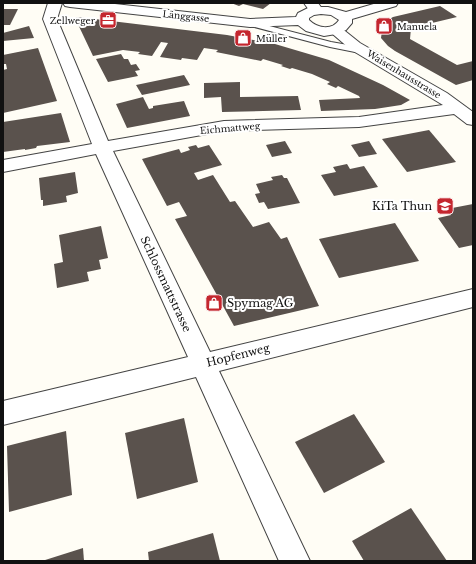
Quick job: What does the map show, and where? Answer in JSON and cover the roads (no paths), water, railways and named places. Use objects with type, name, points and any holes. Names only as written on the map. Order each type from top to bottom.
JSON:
[{"type":"street","name":"Schlossmattstrasse","points":[[55,3],[50,19],[102,147],[295,561]]},
{"type":"street","name":"Länggasse","points":[[70,3],[250,23],[302,21]]},
{"type":"street","points":[[344,17],[346,20],[344,26],[335,30],[314,30],[308,28],[302,21],[303,16],[313,7],[332,11],[344,17],[392,3]]},
{"type":"street","name":"Waisenhausstrasse","points":[[335,30],[365,51],[459,108],[473,120]]},
{"type":"street","name":"Eichmattweg","points":[[3,166],[177,133],[224,126],[359,122],[459,108]]},
{"type":"street","name":"Hopfenweg","points":[[3,413],[473,298]]},
{"type":"lane","points":[[250,23],[330,44],[365,51]]},
{"type":"place","name":"Zellweger","points":[[108,20]]},
{"type":"place","name":"Manuela","points":[[384,26]]},
{"type":"place","name":"Müller","points":[[243,38]]},
{"type":"place","name":"KiTa Thun","points":[[445,206]]},
{"type":"place","name":"Spymag AG","points":[[214,303]]}]
